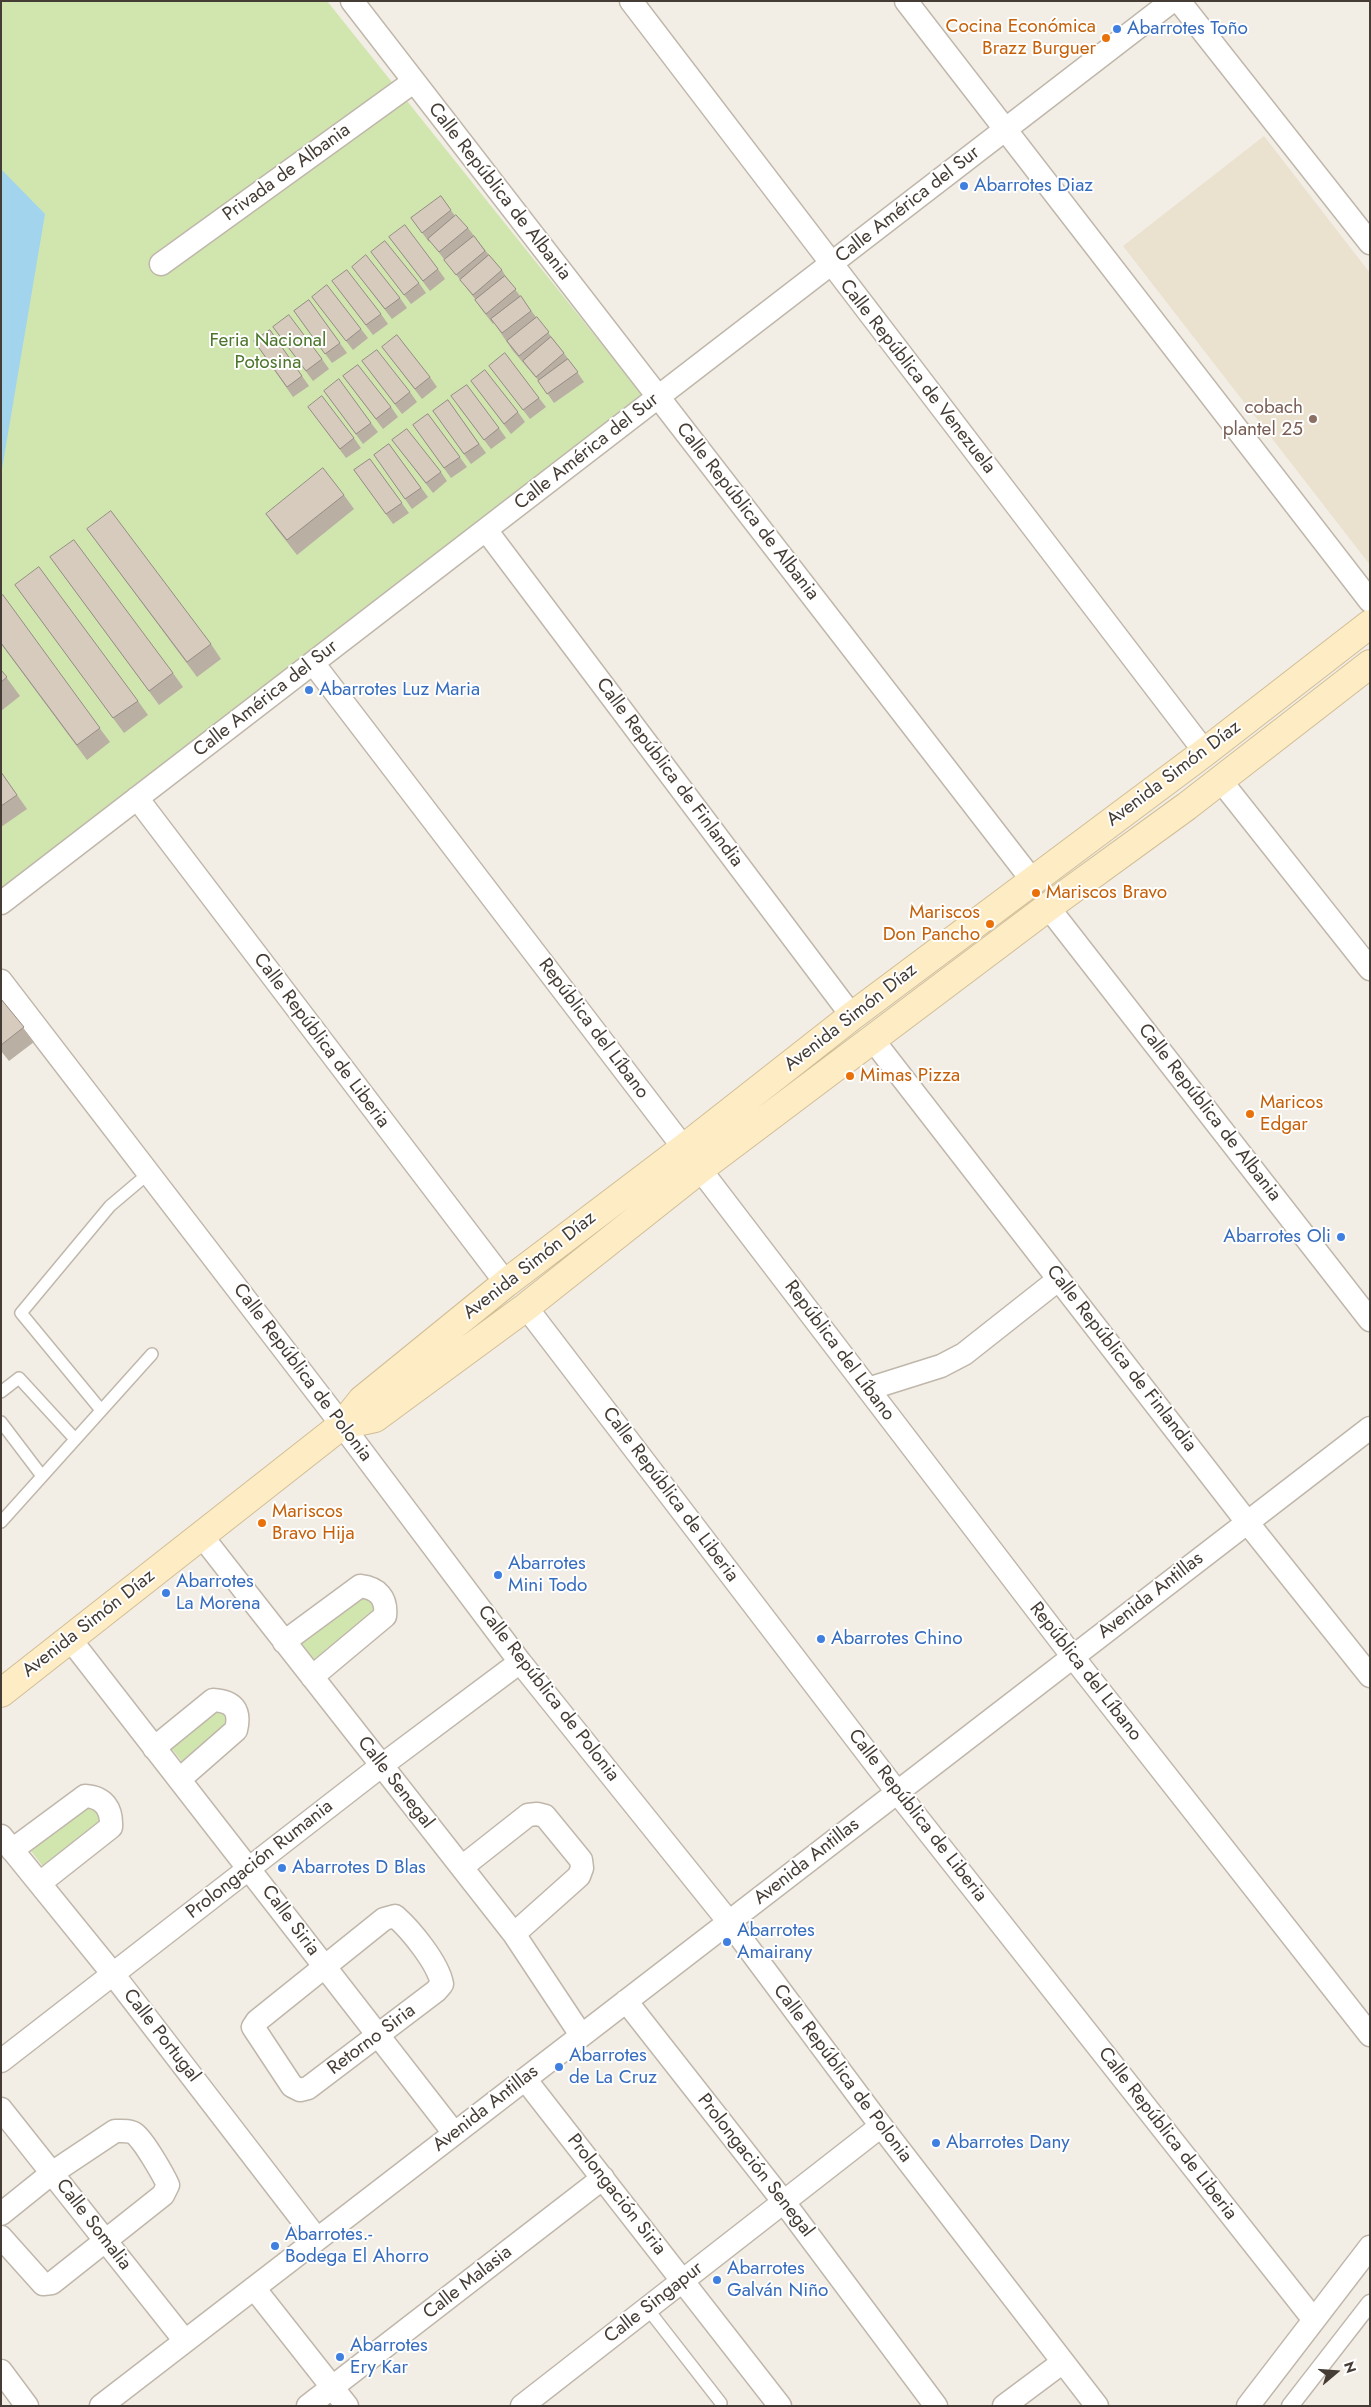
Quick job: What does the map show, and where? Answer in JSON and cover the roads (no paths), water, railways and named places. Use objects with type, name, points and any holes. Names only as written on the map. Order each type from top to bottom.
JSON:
[{"type":"main road","name":"Avenida Simón Díaz","points":[[342,1424],[375,1418],[526,1307],[852,1016],[1205,752],[1370,624]]},
{"type":"main road","name":"Avenida Simón Díaz","points":[[1,1693],[342,1424],[362,1400],[506,1283],[873,1040],[1048,907],[1221,781],[1370,664]]},
{"type":"street","name":"Calle República de Albania","points":[[352,1],[1032,880]]},
{"type":"street","name":"Calle República de Venezuela","points":[[631,1],[1205,752]]},
{"type":"street","points":[[906,1],[1370,601]]},
{"type":"street","name":"Calle América del Sur","points":[[1,903],[1172,1]]},
{"type":"street","points":[[1180,1],[1370,243]]},
{"type":"street","name":"Privada de Albania","points":[[161,264],[413,82]]},
{"type":"street","name":"Calle República de Finlandia","points":[[486,530],[852,1016]]},
{"type":"street","name":"República del Líbano","points":[[313,663],[1072,1657],[1370,2035]]},
{"type":"street","points":[[1221,781],[1370,969]]},
{"type":"street","name":"Calle República de Liberia","points":[[137,798],[506,1283]]},
{"type":"street","name":"Calle República de Albania","points":[[1048,907],[1370,1320]]},
{"type":"street","name":"Calle República de Polonia","points":[[1,981],[342,1424],[520,1662],[729,1922],[881,2126],[1097,2406]]},
{"type":"street","name":"Calle República de Finlandia","points":[[873,1040],[1247,1522],[1370,1676]]},
{"type":"street","points":[[868,1389],[941,1366],[964,1354],[1059,1279]]},
{"type":"street","name":"Calle República de Liberia","points":[[526,1307],[897,1792],[1314,2320]]},
{"type":"street","name":"Avenida Antillas","points":[[101,2406],[1370,1428]]},
{"type":"street","name":"Calle Senegal","points":[[201,1535],[514,1934],[582,2035]]},
{"type":"street","points":[[284,1642],[360,1586],[370,1587],[381,1594],[386,1606],[386,1616],[312,1677]]},
{"type":"street","name":"Calle Siria","points":[[70,1639],[250,1868],[454,2133]]},
{"type":"street","name":"Prolongación Rumania","points":[[1,2061],[381,1766],[520,1662]]},
{"type":"street","points":[[154,1748],[213,1700],[225,1701],[234,1707],[239,1719],[236,1730],[180,1780]]},
{"type":"street","points":[[7,1843],[86,1796],[97,1797],[105,1804],[111,1815],[111,1827],[40,1883]]},
{"type":"street","points":[[462,1867],[528,1815],[536,1814],[545,1816],[581,1860],[582,1868],[579,1876],[514,1934]]},
{"type":"street","name":"Calle Portugal","points":[[7,1843],[113,1974],[317,2239]]},
{"type":"street","name":"Retorno Siria","points":[[396,1916],[440,1973],[442,1984],[436,1991],[379,2035],[308,2088],[300,2090],[292,2086],[254,2027],[257,2021],[326,1968],[384,1919],[396,1916]]},
{"type":"street","name":"Prolongación Senegal","points":[[626,2001],[783,2201],[936,2406]]},
{"type":"street","name":"Prolongación Siria","points":[[525,2079],[780,2406]]},
{"type":"street","name":"Calle Somalia","points":[[1,2109],[185,2341]]},
{"type":"street","name":"Calle Singapur","points":[[522,2406],[881,2126]]},
{"type":"street","points":[[1,2214],[52,2173],[115,2131],[125,2130],[135,2134],[163,2173],[168,2185],[163,2195],[107,2242],[52,2284],[43,2284],[1,2237]]},
{"type":"street","name":"Calle Malasia","points":[[308,2406],[603,2178]]},
{"type":"street","points":[[1248,2406],[1370,2246]]},
{"type":"street","points":[[254,2288],[347,2406]]},
{"type":"street","points":[[1290,2406],[1370,2302]]},
{"type":"street","points":[[1004,2406],[1063,2362]]},
{"type":"street","points":[[1,2371],[28,2406]]},
{"type":"lane","points":[[101,1410],[21,1312],[110,1206],[149,1172]]},
{"type":"lane","points":[[1,1522],[152,1354]]},
{"type":"lane","points":[[1,1392],[19,1378],[75,1439]]},
{"type":"lane","points":[[1,1422],[42,1476]]},
{"type":"lane","points":[[647,2308],[721,2403]]},
{"type":"water","points":[[1,169],[45,214],[1,475]]},
{"type":"place","name":"Abarrotes Toño","points":[[1117,29]]},
{"type":"place","name":"Cocina Económica Brazz Burguer","points":[[1106,38]]},
{"type":"place","name":"Abarrotes Diaz","points":[[964,186]]},
{"type":"place","name":"cobach plantel 25","points":[[1313,419]]},
{"type":"place","name":"Abarrotes Luz Maria","points":[[309,690]]},
{"type":"place","name":"Mariscos Bravo","points":[[1036,893]]},
{"type":"place","name":"Mariscos Don Pancho","points":[[990,924]]},
{"type":"place","name":"Mimas Pizza","points":[[850,1076]]},
{"type":"place","name":"Maricos Edgar","points":[[1250,1114]]},
{"type":"place","name":"Abarrotes Oli","points":[[1341,1237]]},
{"type":"place","name":"Mariscos Bravo Hija","points":[[262,1523]]},
{"type":"place","name":"Abarrotes Mini Todo","points":[[498,1575]]},
{"type":"place","name":"Abarrotes La Morena","points":[[166,1593]]},
{"type":"place","name":"Abarrotes Chino","points":[[821,1639]]},
{"type":"place","name":"Abarrotes D Blas","points":[[282,1868]]},
{"type":"place","name":"Abarrotes Amairany","points":[[727,1942]]},
{"type":"place","name":"Abarrotes de La Cruz","points":[[559,2067]]},
{"type":"place","name":"Abarrotes Dany","points":[[936,2143]]},
{"type":"place","name":"Abarrotes.- Bodega El Ahorro","points":[[275,2246]]},
{"type":"place","name":"Abarrotes Galván Niño","points":[[717,2280]]},
{"type":"place","name":"Abarrotes Ery Kar","points":[[340,2357]]},
{"type":"park label","name":"Feria Nacional Potosina","points":[[268,352]]}]
